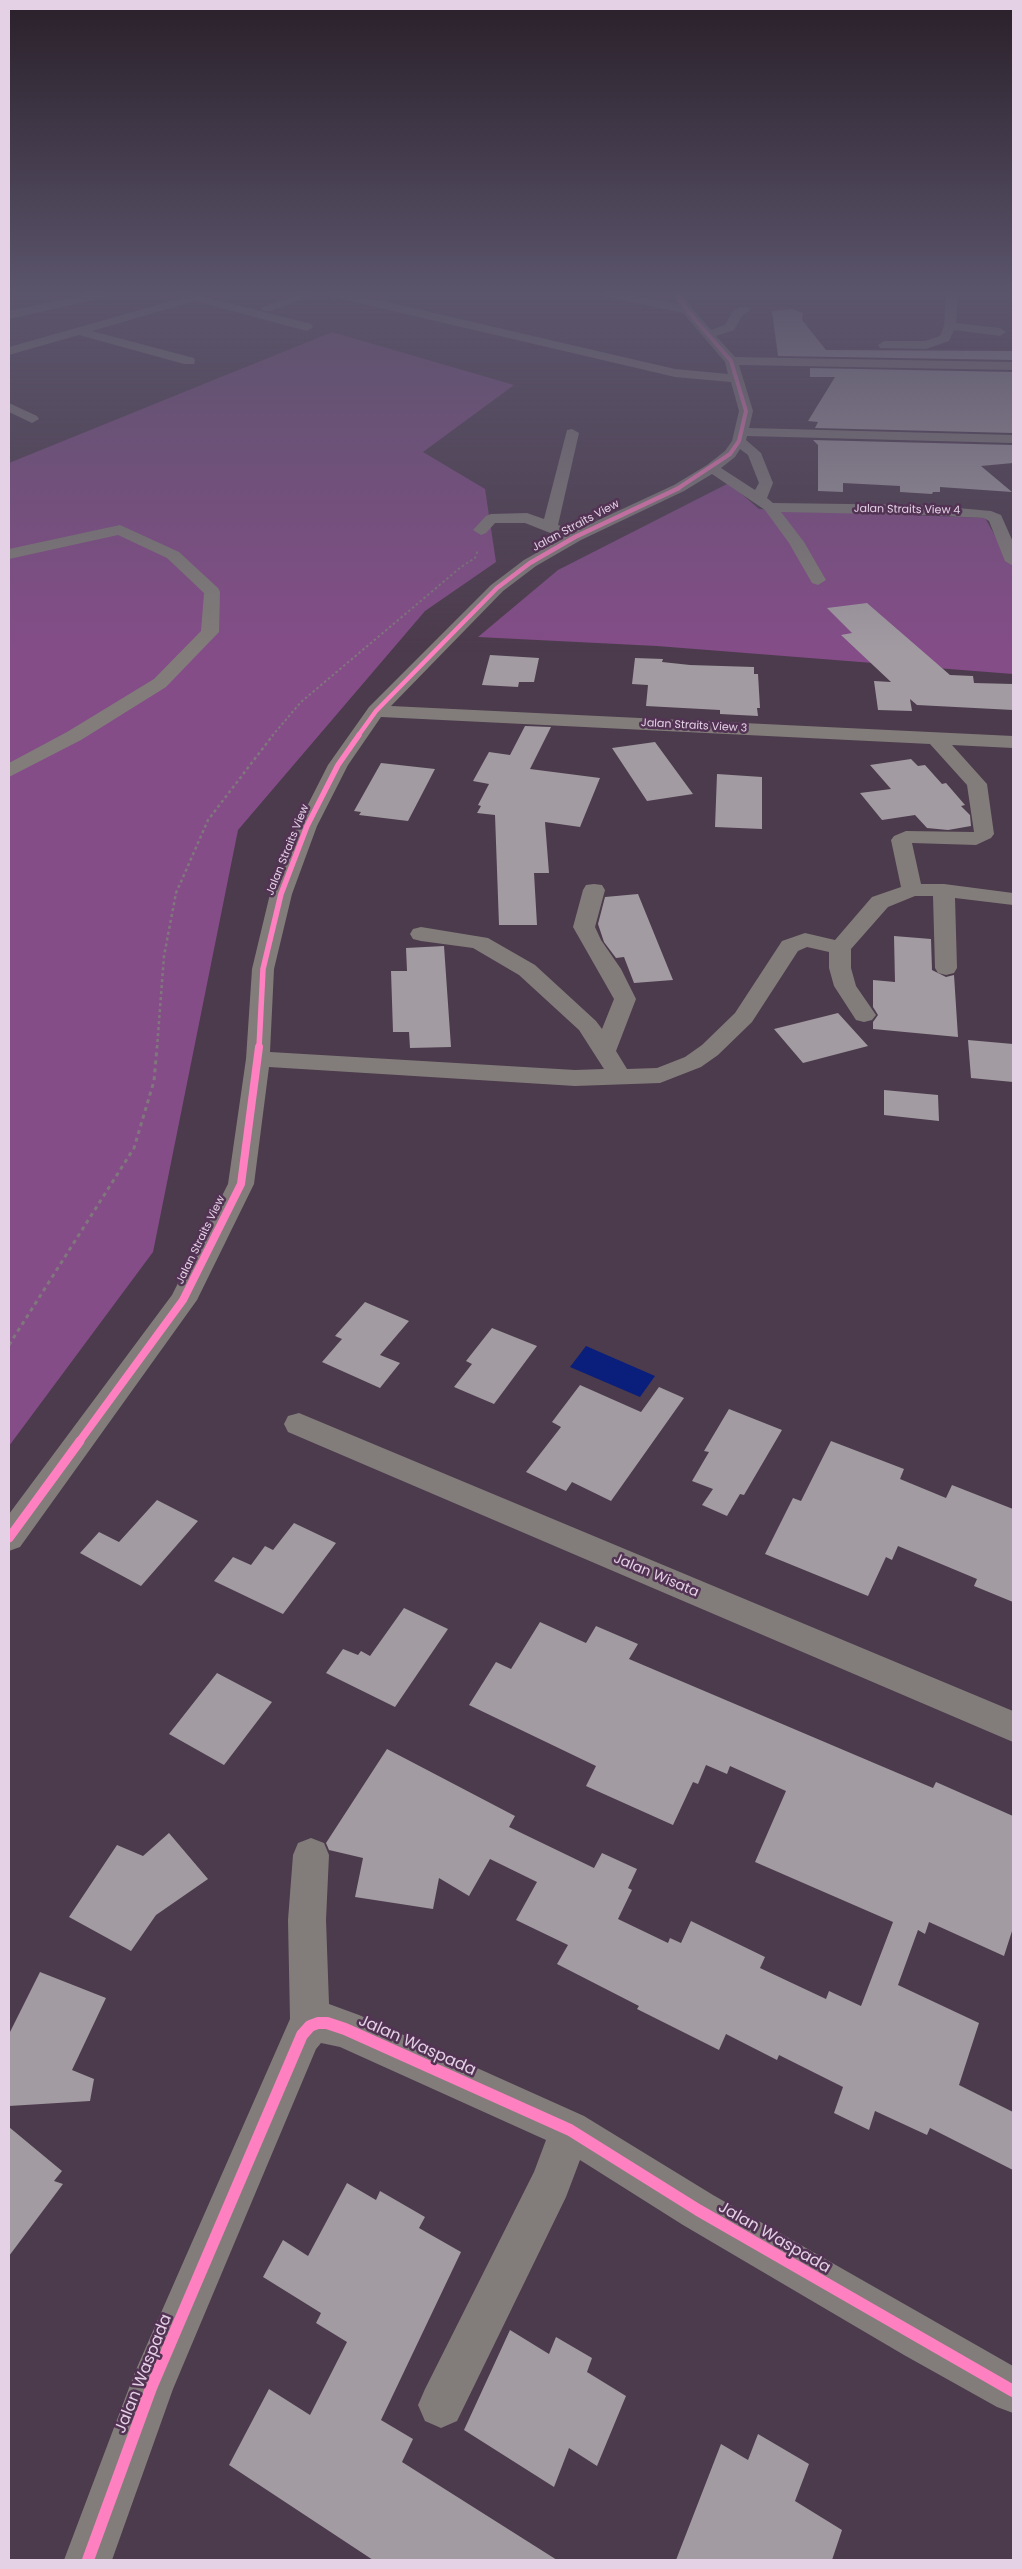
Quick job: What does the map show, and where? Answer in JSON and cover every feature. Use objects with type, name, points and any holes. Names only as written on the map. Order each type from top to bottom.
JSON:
[{"type":"street","points":[[21,413],[32,418]]},
{"type":"street","points":[[741,437],[746,413]]},
{"type":"street","points":[[550,528],[572,433]]},
{"type":"street","points":[[741,437],[1013,440]]},
{"type":"street","points":[[741,437],[754,452],[766,483],[764,502]]},
{"type":"street","name":"Jalan Straits View","points":[[9,1538],[184,1300],[241,1184],[258,1059],[263,969],[281,894],[307,826],[338,765],[376,711],[497,588],[530,563],[575,538],[679,488],[712,468],[730,454],[741,437]]},
{"type":"street","points":[[712,468],[764,502],[796,542],[818,580]]},
{"type":"street","name":"Jalan Straits View 4","points":[[764,502],[986,514],[996,518],[1012,556]]},
{"type":"street","points":[[482,530],[491,519],[505,517],[527,518],[575,538]]},
{"type":"street","points":[[9,554],[120,530],[173,555],[212,592],[210,632],[160,683],[74,736],[9,771]]},
{"type":"street","name":"Jalan Straits View 3","points":[[376,711],[1013,742]]},
{"type":"street","points":[[912,890],[901,840],[906,837],[976,839],[984,834],[976,784],[936,738]]},
{"type":"street","points":[[594,890],[584,927],[590,941],[610,969],[625,999],[623,1008],[604,1051]]},
{"type":"street","points":[[864,1015],[845,986],[840,968],[840,948],[864,923],[880,902],[912,890],[944,890],[1013,899]]},
{"type":"street","points":[[944,890],[946,968]]},
{"type":"street","points":[[422,934],[449,936],[480,943],[527,970],[588,1026],[621,1078]]},
{"type":"street","points":[[258,1059],[575,1078],[621,1078],[660,1075],[693,1062],[710,1050],[744,1017],[790,946],[805,940],[840,948]]},
{"type":"street","name":"Jalan Wisata","points":[[299,1424],[1013,1727]]},
{"type":"street","points":[[310,2026],[307,1920],[311,1855]]},
{"type":"street","name":"Jalan Waspada","points":[[88,2560],[151,2388],[302,2035],[310,2026],[318,2023],[327,2023],[345,2029],[570,2130],[715,2220],[1013,2391]]},
{"type":"street","points":[[441,2405],[551,2182],[570,2130]]},
{"type":"path","points":[[9,1345],[134,1148],[154,1081],[164,956],[176,893],[208,820],[263,746],[301,702],[416,604],[475,558],[481,541],[482,530]]},
{"type":"shaded area","points":[[133,413],[476,413],[423,452],[485,489],[496,562],[425,611],[238,830],[153,1252],[9,1446],[9,463]]},
{"type":"shaded area","points":[[729,483],[759,509],[985,518],[1013,567],[1013,674],[657,646],[478,637],[558,570]]},
{"type":"shaded area","points":[[586,1346],[655,1376],[640,1397],[570,1367]]},
{"type":"building","points":[[813,413],[1013,413],[1013,433],[815,428],[818,422],[808,421]]},
{"type":"building","points":[[813,440],[1013,445],[1013,463],[981,466],[1012,492],[940,487],[940,492],[933,492],[932,494],[900,492],[900,486],[843,483],[843,492],[818,491],[818,445]]},
{"type":"building","points":[[867,603],[950,675],[973,676],[974,683],[1013,684],[1013,710],[917,705],[910,699],[912,711],[878,710],[874,681],[891,682],[841,635],[852,633],[827,608]]},
{"type":"building","points":[[490,655],[539,658],[534,682],[519,682],[518,687],[482,685]]},
{"type":"building","points":[[635,658],[663,659],[662,662],[690,665],[754,667],[754,674],[758,674],[760,708],[757,708],[758,716],[720,714],[720,710],[646,706],[648,685],[632,684]]},
{"type":"building","points":[[525,726],[551,727],[530,769],[600,778],[580,827],[545,822],[549,873],[534,873],[537,925],[499,925],[495,815],[477,813],[481,806],[478,805],[489,784],[473,781],[489,752],[510,755]]},
{"type":"building","points":[[655,742],[693,794],[647,801],[612,748]]},
{"type":"building","points":[[911,759],[918,766],[925,765],[942,784],[946,783],[965,805],[961,806],[970,815],[971,826],[948,830],[927,828],[915,815],[882,820],[860,793],[891,789],[870,765]]},
{"type":"building","points":[[381,763],[435,769],[408,821],[359,815],[361,812],[354,811]]},
{"type":"building","points":[[717,774],[762,777],[762,829],[715,827]]},
{"type":"building","points":[[638,894],[673,980],[634,983],[624,957],[616,958],[604,942],[598,924],[605,897]]},
{"type":"building","points":[[894,936],[931,939],[932,970],[946,977],[954,975],[958,1037],[873,1029],[873,1022],[878,1015],[873,1007],[873,980],[895,982]]},
{"type":"building","points":[[444,946],[451,1047],[410,1048],[409,1032],[393,1032],[391,971],[407,971],[406,948]]},
{"type":"building","points":[[838,1013],[868,1046],[803,1063],[774,1029]]},
{"type":"building","points":[[968,1040],[1013,1044],[1013,1082],[971,1078]]},
{"type":"building","points":[[884,1090],[938,1095],[939,1121],[884,1115]]},
{"type":"building","points":[[365,1302],[409,1321],[380,1355],[400,1363],[380,1388],[322,1362],[342,1339],[335,1336]]},
{"type":"building","points":[[492,1328],[537,1346],[494,1404],[454,1387],[472,1364],[466,1361]]},
{"type":"building","points":[[580,1385],[641,1412],[659,1387],[684,1398],[611,1501],[572,1482],[566,1491],[526,1472],[561,1427],[552,1422]]},
{"type":"building","points":[[729,1409],[782,1430],[744,1495],[740,1494],[727,1516],[702,1505],[713,1489],[692,1481],[709,1452],[704,1451]]},
{"type":"building","points":[[831,1441],[904,1469],[900,1479],[946,1498],[952,1485],[1013,1509],[1013,1602],[974,1586],[977,1579],[898,1546],[892,1560],[886,1557],[868,1596],[765,1554],[793,1498],[801,1501]]},
{"type":"building","points":[[157,1500],[198,1521],[141,1586],[80,1553],[99,1532],[119,1542]]},
{"type":"building","points":[[294,1523],[336,1543],[283,1614],[214,1581],[233,1557],[251,1565],[265,1546],[273,1550]]},
{"type":"building","points":[[404,1608],[448,1629],[395,1707],[326,1673],[343,1649],[358,1655],[361,1651],[370,1656]]},
{"type":"building","points":[[540,1622],[586,1643],[596,1626],[638,1644],[629,1659],[933,1788],[936,1782],[1013,1816],[1013,1928],[1004,1956],[929,1922],[925,1934],[918,1930],[898,1985],[979,2023],[959,2085],[1013,2112],[1013,2170],[930,2128],[927,2135],[875,2111],[869,2130],[834,2113],[843,2087],[779,2055],[777,2060],[726,2034],[719,2050],[637,2009],[639,2006],[557,1964],[568,1945],[516,1920],[537,1882],[490,1859],[469,1896],[439,1878],[433,1909],[355,1897],[363,1858],[329,1850],[326,1843],[387,1749],[515,1816],[509,1827],[594,1868],[602,1853],[637,1869],[628,1888],[632,1890],[618,1919],[668,1943],[670,1938],[681,1943],[691,1921],[765,1957],[760,1968],[826,1999],[829,1991],[861,2006],[893,1922],[755,1862],[786,1791],[730,1766],[727,1774],[706,1765],[698,1784],[693,1782],[673,1825],[586,1786],[596,1766],[469,1705],[496,1662],[511,1669]]},
{"type":"building","points":[[217,1673],[272,1702],[224,1765],[169,1734]]},
{"type":"building","points":[[169,1833],[208,1879],[156,1915],[131,1951],[69,1917],[117,1845],[143,1856]]},
{"type":"building","points":[[40,1972],[106,1998],[72,2070],[94,2079],[90,2101],[9,2106],[9,2034]]},
{"type":"building","points":[[9,2127],[62,2171],[54,2181],[63,2184],[9,2256]]},
{"type":"building","points":[[347,2183],[376,2200],[380,2191],[425,2217],[419,2228],[461,2252],[381,2420],[413,2439],[402,2462],[557,2560],[373,2560],[229,2465],[269,2389],[310,2415],[347,2342],[316,2323],[321,2313],[263,2277],[283,2240],[308,2256]]},
{"type":"building","points":[[510,2330],[549,2354],[556,2337],[592,2358],[587,2372],[626,2396],[597,2466],[569,2448],[554,2487],[464,2430]]},
{"type":"building","points":[[758,2434],[809,2464],[795,2501],[842,2530],[832,2560],[676,2560],[721,2444],[748,2460]]},
{"type":"cycle path","points":[[9,1538],[183,1300],[241,1184],[258,1059],[263,969],[281,894],[307,826],[338,765],[376,711],[497,588],[530,563],[575,537],[679,488],[712,468],[730,454],[739,441],[746,413]]},
{"type":"cycle path","points":[[88,2560],[151,2388],[302,2035],[310,2026],[318,2023],[327,2023],[345,2029],[570,2130],[698,2210],[1013,2391]]}]
